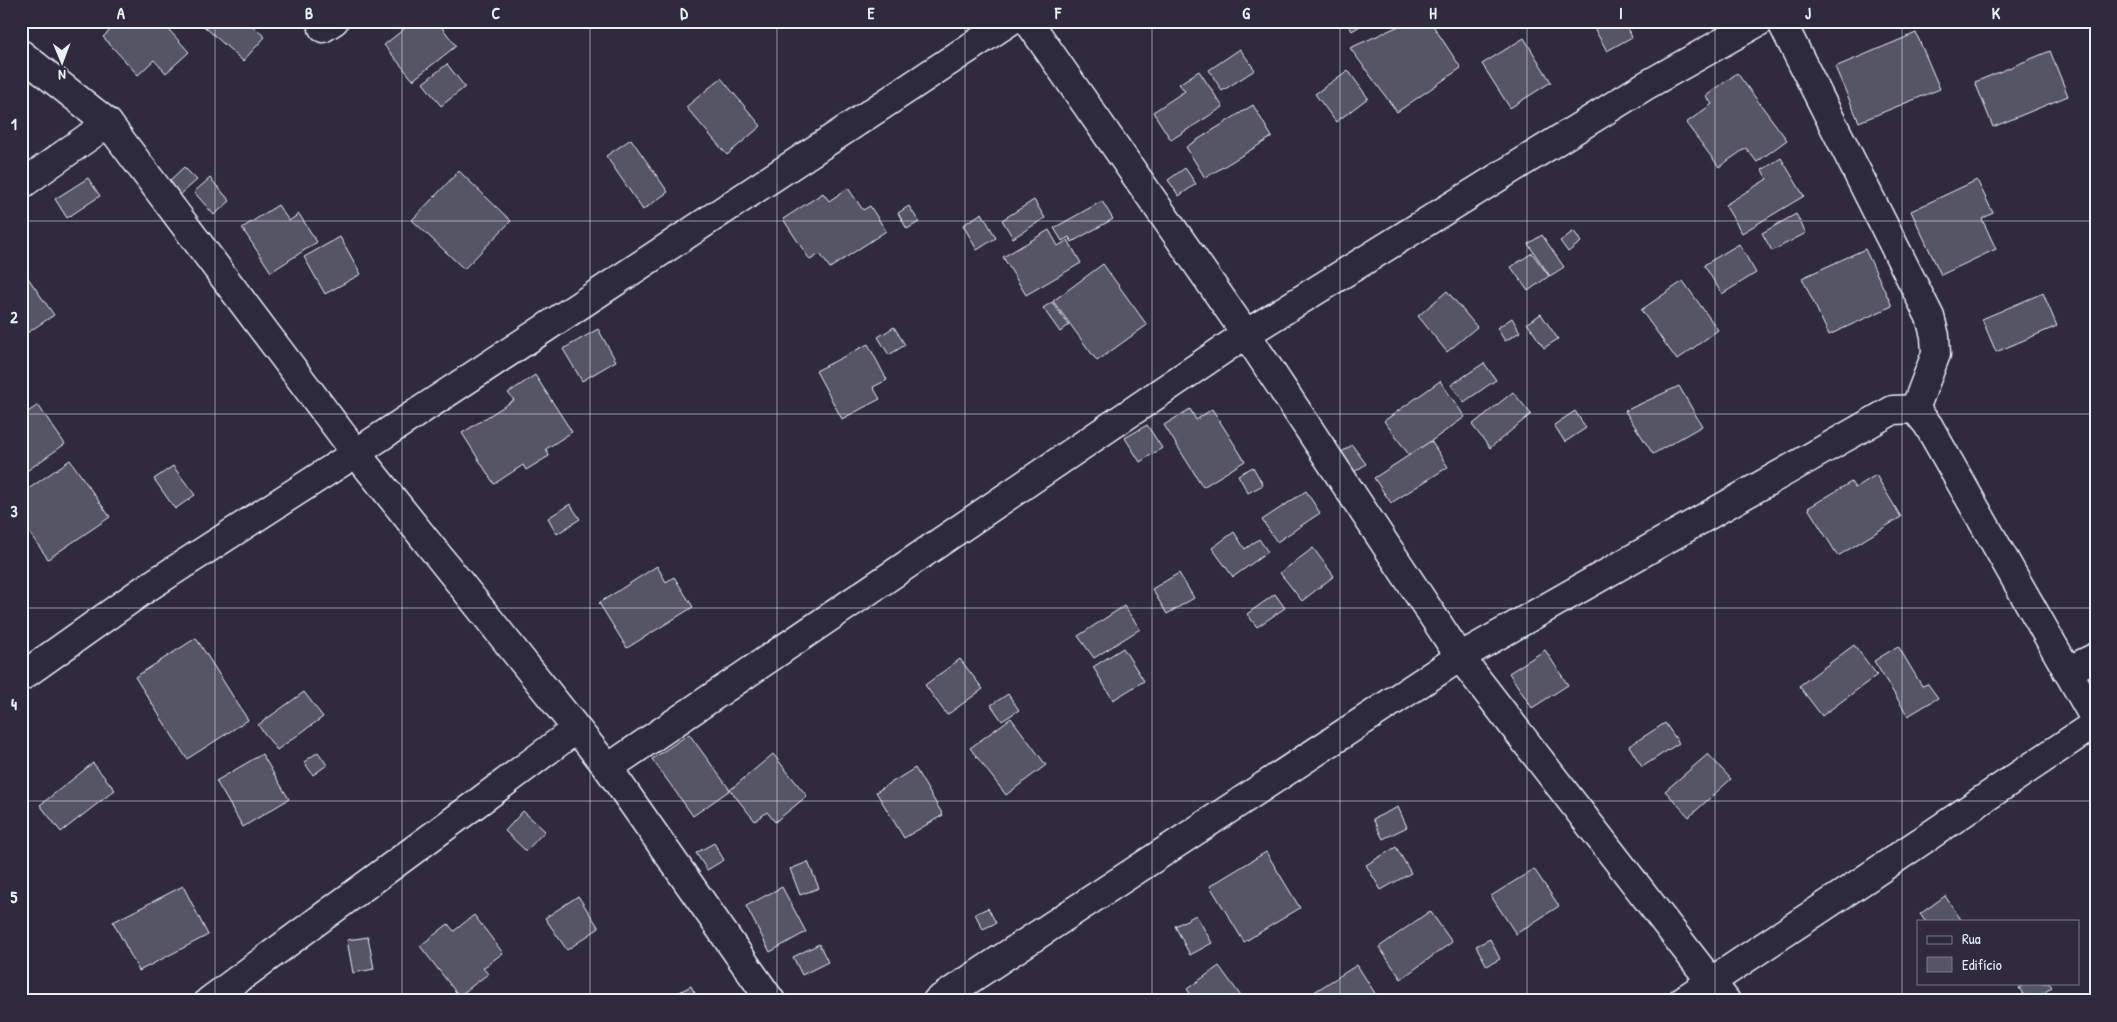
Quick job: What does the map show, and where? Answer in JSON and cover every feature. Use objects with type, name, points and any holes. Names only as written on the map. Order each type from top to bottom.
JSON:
[{"type":"street","points":[[21,677],[145,589],[356,453],[1010,21]]},
{"type":"street","points":[[1028,21],[1246,334],[1460,657],[1719,991]]},
{"type":"street","points":[[608,768],[1246,334],[1645,86],[1760,21]]},
{"type":"street","points":[[1781,21],[1930,317],[1935,336],[1936,354],[1915,410]]},
{"type":"street","points":[[21,54],[108,123],[356,453],[608,768],[771,1001]]},
{"type":"street","points":[[21,185],[108,123]]},
{"type":"street","points":[[937,1001],[1460,657],[1893,410],[1915,410],[1928,425],[2096,722],[1719,991],[1682,1001]]},
{"type":"street","points":[[2067,671],[2096,657]]},
{"type":"street","points":[[209,1001],[335,906],[442,832],[576,730]]},
{"type":"building","points":[[120,21],[161,21],[189,52],[166,73],[154,60],[138,75],[103,37]]},
{"type":"building","points":[[198,21],[247,21],[265,37],[243,61]]},
{"type":"building","points":[[414,21],[437,21],[456,46],[413,80],[384,45]]},
{"type":"building","points":[[1346,21],[1368,21],[1352,31]]},
{"type":"building","points":[[1410,21],[1430,21],[1461,68],[1397,112],[1350,48]]},
{"type":"building","points":[[1590,21],[1623,21],[1632,37],[1607,51]]},
{"type":"building","points":[[1916,33],[1940,89],[1859,122],[1835,67]]},
{"type":"building","points":[[1524,38],[1551,82],[1510,108],[1482,64]]},
{"type":"building","points":[[1240,49],[1255,70],[1222,91],[1209,70]]},
{"type":"building","points":[[2050,51],[2068,96],[1993,127],[1975,82]]},
{"type":"building","points":[[447,64],[465,87],[441,106],[423,83]]},
{"type":"building","points":[[1348,70],[1368,98],[1336,122],[1315,94]]},
{"type":"building","points":[[1199,71],[1223,107],[1171,140],[1153,112],[1185,91],[1179,84]]},
{"type":"building","points":[[1737,73],[1787,140],[1757,162],[1746,148],[1719,167],[1686,123],[1712,104],[1706,96]]},
{"type":"building","points":[[721,78],[761,126],[727,155],[686,107]]},
{"type":"building","points":[[1253,105],[1272,137],[1205,178],[1186,147]]},
{"type":"building","points":[[631,139],[668,192],[643,210],[606,156]]},
{"type":"building","points":[[1781,158],[1804,196],[1742,233],[1725,205],[1767,179],[1762,170]]},
{"type":"building","points":[[184,167],[197,180],[180,195],[168,182]]},
{"type":"building","points":[[1185,168],[1196,184],[1179,196],[1168,180]]},
{"type":"building","points":[[459,171],[511,221],[464,269],[412,220]]},
{"type":"building","points":[[88,178],[100,196],[67,218],[55,199]]},
{"type":"building","points":[[210,178],[230,201],[214,215],[194,192]]},
{"type":"building","points":[[1977,180],[1993,213],[1982,219],[1996,249],[1941,275],[1911,211]]},
{"type":"building","points":[[848,188],[863,210],[870,206],[886,231],[830,268],[820,254],[810,260],[783,219],[823,193],[829,201]]},
{"type":"building","points":[[1034,200],[1045,218],[1013,238],[1002,220]]},
{"type":"building","points":[[1102,201],[1113,219],[1072,242],[1069,237],[1062,241],[1054,228]]},
{"type":"building","points":[[278,205],[289,221],[299,214],[317,242],[271,272],[242,228]]},
{"type":"building","points":[[909,206],[919,222],[907,229],[898,213]]},
{"type":"building","points":[[982,213],[996,238],[977,250],[963,225]]},
{"type":"building","points":[[1796,214],[1806,233],[1772,251],[1762,233]]},
{"type":"building","points":[[1049,230],[1058,246],[1068,240],[1081,263],[1026,295],[1003,257]]},
{"type":"building","points":[[1574,231],[1581,242],[1568,252],[1560,241]]},
{"type":"building","points":[[1542,235],[1564,267],[1550,276],[1528,244]]},
{"type":"building","points":[[340,237],[361,274],[325,294],[304,257]]},
{"type":"building","points":[[1739,244],[1756,273],[1722,294],[1704,265]]},
{"type":"building","points":[[1865,249],[1892,306],[1829,335],[1802,278]]},
{"type":"building","points":[[1532,253],[1549,276],[1528,291],[1511,267]]},
{"type":"building","points":[[1103,264],[1147,325],[1097,361],[1053,301]]},
{"type":"building","points":[[21,268],[54,315],[21,337]]},
{"type":"building","points":[[1683,281],[1718,330],[1677,360],[1641,310]]},
{"type":"building","points":[[1447,291],[1477,327],[1447,352],[1418,316]]},
{"type":"building","points":[[2043,293],[2057,326],[1996,352],[1982,319]]},
{"type":"building","points":[[1052,302],[1069,325],[1060,332],[1043,308]]},
{"type":"building","points":[[1541,314],[1558,339],[1544,348],[1527,323]]},
{"type":"building","points":[[1512,318],[1520,332],[1505,341],[1497,328]]},
{"type":"building","points":[[894,327],[905,345],[889,355],[878,337]]},
{"type":"building","points":[[598,329],[616,361],[582,381],[563,349]]},
{"type":"building","points":[[868,344],[887,380],[873,387],[880,399],[842,419],[816,371]]},
{"type":"building","points":[[1484,363],[1496,380],[1464,402],[1451,385]]},
{"type":"building","points":[[535,375],[572,432],[546,449],[549,456],[526,470],[523,465],[494,484],[462,433],[514,400],[508,393]]},
{"type":"building","points":[[1440,381],[1465,417],[1410,456],[1384,421]]},
{"type":"building","points":[[1679,386],[1702,426],[1653,454],[1625,411]]},
{"type":"building","points":[[1513,392],[1531,414],[1490,448],[1472,425]]},
{"type":"building","points":[[38,405],[65,444],[21,475],[21,417]]},
{"type":"building","points":[[1190,409],[1196,420],[1212,409],[1245,461],[1203,487],[1164,425]]},
{"type":"building","points":[[1575,411],[1586,428],[1565,442],[1554,425]]},
{"type":"building","points":[[1147,425],[1162,448],[1140,462],[1125,438]]},
{"type":"building","points":[[1431,441],[1448,467],[1391,503],[1374,478]]},
{"type":"building","points":[[1352,445],[1366,464],[1353,473],[1340,453]]},
{"type":"building","points":[[70,460],[110,517],[48,559],[21,521],[21,494]]},
{"type":"building","points":[[173,466],[195,495],[175,509],[154,479]]},
{"type":"building","points":[[1253,467],[1263,485],[1248,493],[1238,475]]},
{"type":"building","points":[[1876,475],[1901,517],[1838,556],[1808,508],[1851,482],[1855,488]]},
{"type":"building","points":[[1306,491],[1320,513],[1277,542],[1262,520]]},
{"type":"building","points":[[570,504],[580,519],[557,534],[548,518]]},
{"type":"building","points":[[1234,532],[1245,549],[1259,539],[1268,552],[1233,577],[1212,548]]},
{"type":"building","points":[[1313,548],[1334,576],[1302,601],[1280,573]]},
{"type":"building","points":[[657,566],[666,582],[674,577],[693,607],[627,648],[599,603]]},
{"type":"building","points":[[1179,573],[1194,598],[1167,614],[1152,589]]},
{"type":"building","points":[[1275,594],[1285,608],[1257,627],[1247,614]]},
{"type":"building","points":[[1124,606],[1140,629],[1094,658],[1078,636]]},
{"type":"building","points":[[196,638],[248,720],[187,759],[135,677]]},
{"type":"building","points":[[1854,645],[1877,675],[1822,716],[1799,686]]},
{"type":"building","points":[[1898,646],[1922,686],[1928,684],[1938,698],[1908,716],[1874,661]]},
{"type":"building","points":[[1123,648],[1144,681],[1113,700],[1093,667]]},
{"type":"building","points":[[1545,650],[1568,685],[1532,708],[1509,673]]},
{"type":"building","points":[[960,659],[983,689],[947,715],[925,685]]},
{"type":"building","points":[[304,692],[323,717],[277,750],[258,725]]},
{"type":"building","points":[[1008,694],[1019,710],[1002,721],[991,705]]},
{"type":"building","points":[[1011,718],[1046,765],[1006,795],[970,748]]},
{"type":"building","points":[[1665,723],[1679,743],[1642,767],[1629,746]]},
{"type":"building","points":[[689,734],[730,790],[693,816],[652,759]]},
{"type":"building","points":[[318,752],[327,765],[313,775],[304,762]]},
{"type":"building","points":[[262,754],[289,799],[243,827],[216,781]]},
{"type":"building","points":[[773,754],[807,796],[775,822],[767,812],[755,821],[730,790]]},
{"type":"building","points":[[1708,754],[1731,779],[1689,817],[1665,791]]},
{"type":"building","points":[[93,763],[115,790],[61,832],[40,805]]},
{"type":"building","points":[[915,768],[943,815],[904,838],[876,792]]},
{"type":"building","points":[[1398,807],[1407,827],[1383,839],[1373,819]]},
{"type":"building","points":[[523,811],[545,831],[526,851],[505,831]]},
{"type":"building","points":[[714,843],[724,860],[707,870],[696,853]]},
{"type":"building","points":[[1396,847],[1411,873],[1381,890],[1366,865]]},
{"type":"building","points":[[1266,852],[1300,908],[1244,942],[1210,886]]},
{"type":"building","points":[[808,862],[819,888],[800,895],[790,869]]},
{"type":"building","points":[[1534,869],[1559,906],[1516,934],[1491,896]]},
{"type":"building","points":[[183,886],[208,935],[139,971],[113,922]]},
{"type":"building","points":[[782,887],[806,932],[770,952],[746,906]]},
{"type":"building","points":[[578,896],[599,928],[567,950],[545,918]]},
{"type":"building","points":[[1945,896],[1961,920],[1924,920],[1920,914]]},
{"type":"building","points":[[988,908],[996,923],[983,929],[975,914]]},
{"type":"building","points":[[1430,911],[1452,942],[1401,979],[1379,947]]},
{"type":"building","points":[[474,915],[503,953],[483,968],[488,974],[459,996],[420,946],[448,924],[454,931]]},
{"type":"building","points":[[1196,915],[1212,943],[1190,955],[1175,926]]},
{"type":"building","points":[[368,937],[374,969],[353,973],[347,940]]},
{"type":"building","points":[[1490,939],[1500,959],[1487,966],[1476,946]]},
{"type":"building","points":[[819,944],[828,962],[802,975],[793,957]]},
{"type":"building","points":[[1357,965],[1378,998],[1373,1001],[1300,1001]]},
{"type":"building","points":[[1219,966],[1243,999],[1195,1001],[1187,989]]},
{"type":"building","points":[[2025,984],[2050,984],[2052,987],[2033,1001],[2028,1001],[2019,988]]},
{"type":"building","points":[[691,986],[699,1001],[670,1001],[668,998]]}]
